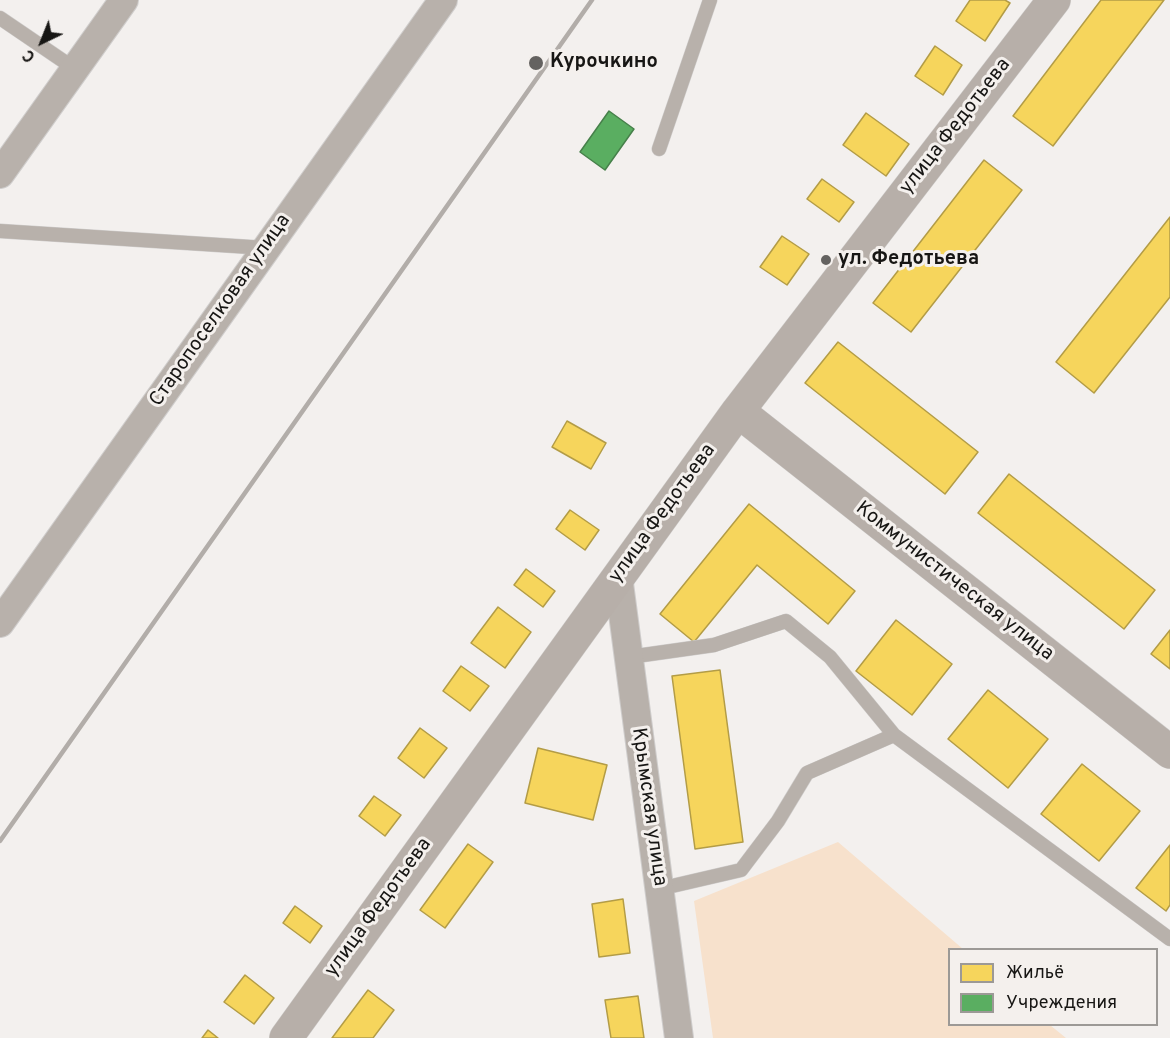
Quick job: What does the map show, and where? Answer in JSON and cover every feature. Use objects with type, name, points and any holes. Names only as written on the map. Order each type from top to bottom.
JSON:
[{"type":"main road","name":"улица Федотьева","points":[[286,1038],[738,411],[1054,0]]},
{"type":"main road","name":"Коммунистическая улица","points":[[738,411],[1170,752]]},
{"type":"street","points":[[0,174],[124,0]]},
{"type":"street","name":"Старопоселковая улица","points":[[0,623],[443,0]]},
{"type":"street","name":"Крымская улица","points":[[618,576],[679,1038]]},
{"type":"lane","points":[[659,149],[710,0]]},
{"type":"lane","points":[[0,18],[75,69]]},
{"type":"lane","points":[[0,231],[266,248]]},
{"type":"lane","points":[[629,657],[714,645],[786,621],[830,657],[894,735],[1170,939]]},
{"type":"lane","points":[[659,889],[741,870],[778,821],[807,772],[894,735]]},
{"type":"shaded area","points":[[838,842],[962,948],[948,948],[948,1026],[1051,1026],[1066,1038],[713,1038],[694,901]]},
{"type":"building: Жильё","points":[[970,0],[1005,0],[1010,3],[985,41],[956,21]]},
{"type":"building: Жильё","points":[[1101,0],[1164,0],[1053,146],[1013,116]]},
{"type":"building: Жильё","points":[[935,46],[962,65],[943,95],[915,76]]},
{"type":"building: Жильё","points":[[866,113],[909,144],[886,176],[843,145]]},
{"type":"building: Жильё","points":[[984,160],[1022,190],[911,332],[873,303]]},
{"type":"building: Жильё","points":[[822,179],[854,202],[839,222],[807,199]]},
{"type":"building: Жильё","points":[[1170,217],[1170,297],[1094,393],[1056,362]]},
{"type":"building: Жильё","points":[[782,236],[809,254],[787,285],[760,267]]},
{"type":"building: Жильё","points":[[838,342],[978,452],[945,494],[805,383]]},
{"type":"building: Жильё","points":[[567,421],[606,443],[591,469],[552,447]]},
{"type":"building: Жильё","points":[[1009,474],[1155,590],[1124,629],[978,513]]},
{"type":"building: Жильё","points":[[749,504],[855,591],[828,624],[757,565],[694,642],[660,614]]},
{"type":"building: Жильё","points":[[570,510],[599,530],[585,550],[556,529]]},
{"type":"building: Жильё","points":[[526,569],[555,591],[543,607],[514,585]]},
{"type":"building: Жильё","points":[[498,607],[531,632],[505,668],[471,643]]},
{"type":"building: Жильё","points":[[896,620],[952,664],[912,715],[856,671]]},
{"type":"building: Жильё","points":[[1170,630],[1170,669],[1151,654]]},
{"type":"building: Жильё","points":[[461,666],[489,686],[470,711],[443,691]]},
{"type":"building: Жильё","points":[[720,670],[743,842],[695,849],[672,676]]},
{"type":"building: Жильё","points":[[988,690],[1048,739],[1008,788],[948,739]]},
{"type":"building: Жильё","points":[[420,728],[447,748],[424,778],[398,758]]},
{"type":"building: Жильё","points":[[538,748],[607,765],[593,820],[525,803]]},
{"type":"building: Жильё","points":[[1082,764],[1140,811],[1099,861],[1041,814]]},
{"type":"building: Жильё","points":[[374,796],[401,815],[385,836],[359,816]]},
{"type":"building: Жильё","points":[[468,844],[493,862],[445,928],[420,910]]},
{"type":"building: Жильё","points":[[1170,845],[1170,905],[1166,911],[1136,888]]},
{"type":"building: Жильё","points":[[623,899],[630,953],[599,957],[592,904]]},
{"type":"building: Жильё","points":[[295,906],[322,926],[310,943],[283,923]]},
{"type":"building: Жильё","points":[[245,975],[274,998],[254,1024],[224,1002]]},
{"type":"building: Жильё","points":[[368,990],[394,1010],[373,1038],[332,1038]]},
{"type":"building: Жильё","points":[[638,996],[644,1038],[611,1038],[605,1000]]},
{"type":"building: Жильё","points":[[208,1030],[218,1038],[202,1038]]},
{"type":"building: Учреждения","points":[[609,111],[634,129],[605,170],[580,152]]},
{"type":"railway","points":[[0,841],[592,0]]},
{"type":"place","name":"Курочкино","points":[[536,63]]},
{"type":"place","name":"ул. Федотьева","points":[[826,260]]}]
